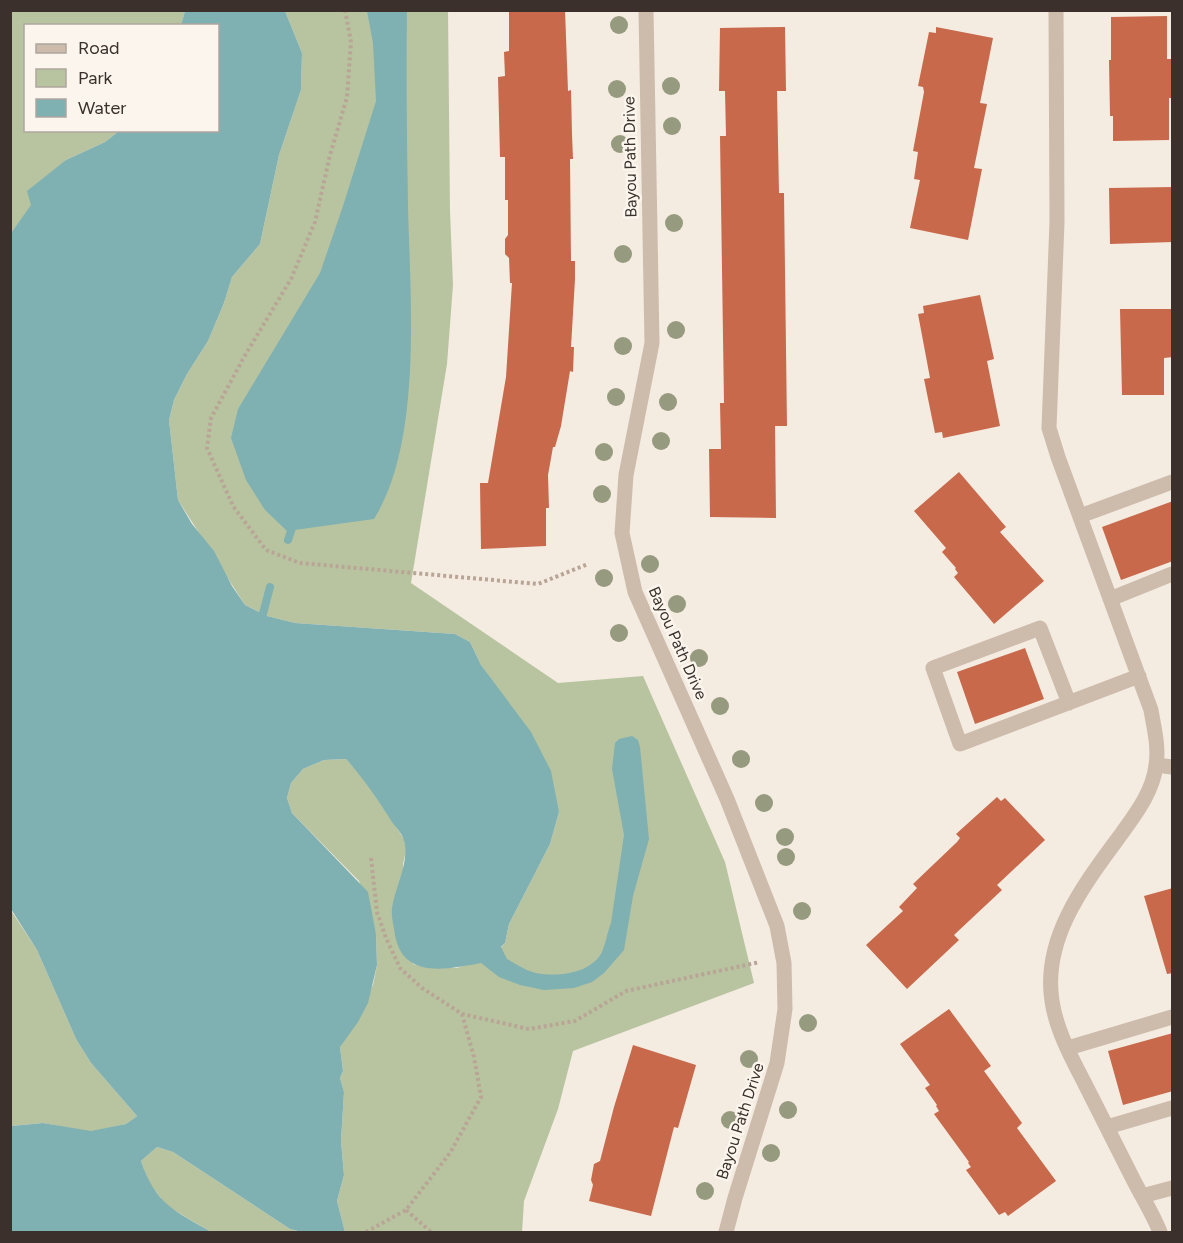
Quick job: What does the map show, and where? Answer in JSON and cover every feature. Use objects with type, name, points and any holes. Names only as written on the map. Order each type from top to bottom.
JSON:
[{"type":"street","name":"Bayou Path Drive","points":[[646,10],[652,343],[626,475],[622,533],[634,591],[727,799],[777,926],[784,963],[785,1009],[777,1063],[726,1233]]},
{"type":"street","points":[[1056,10],[1057,222],[1049,428],[1151,710],[1156,738],[1156,765],[1150,787],[1140,808],[1090,876],[1066,917],[1056,947],[1051,976],[1052,1001],[1068,1048],[1160,1233]]},
{"type":"street","points":[[1080,516],[1173,482]]},
{"type":"street","points":[[1110,598],[1173,574]]},
{"type":"street","points":[[1069,703],[1040,628],[933,668],[960,744],[1069,703],[1139,676]]},
{"type":"street","points":[[1156,765],[1173,767]]},
{"type":"street","points":[[1068,1048],[1173,1017]]},
{"type":"street","points":[[1107,1127],[1173,1108]]},
{"type":"street","points":[[1142,1196],[1173,1188]]},
{"type":"path","points":[[345,10],[351,42],[347,97],[330,155],[315,222],[291,279],[211,417],[207,448],[233,506],[266,550],[300,563],[538,584],[588,564]]},
{"type":"path","points":[[371,858],[377,912],[400,968],[422,988],[462,1014],[529,1029],[574,1021],[626,991],[760,962]]},
{"type":"path","points":[[366,1233],[406,1210],[450,1153],[480,1097],[474,1057],[462,1014]]},
{"type":"path","points":[[406,1210],[431,1233]]},
{"type":"green space","points":[[11,11],[185,11],[181,24],[24,24],[24,132],[118,132],[105,142],[66,160],[11,233]]},
{"type":"green space","points":[[285,11],[448,11],[453,285],[447,364],[411,583],[558,683],[643,676],[725,862],[754,983],[573,1051],[558,1109],[524,1201],[522,1232],[345,1232],[337,1201],[344,1175],[341,1141],[344,1092],[340,1078],[343,1071],[340,1047],[373,985],[377,965],[376,934],[359,881],[292,813],[287,798],[291,783],[303,769],[324,760],[346,759],[364,779],[404,839],[406,851],[403,864],[413,964],[428,968],[457,968],[495,955],[505,943],[509,924],[550,844],[559,812],[500,692],[481,665],[470,642],[455,634],[295,623],[267,616],[245,605],[178,500],[169,420],[174,400],[208,341],[232,277],[260,244],[279,155],[301,90],[302,53]]},
{"type":"green space","points":[[10,909],[37,950],[76,1039],[91,1063],[137,1116],[126,1124],[91,1132],[43,1123],[11,1126]]},
{"type":"green space","points":[[157,1147],[173,1152],[290,1229],[302,1232],[211,1232],[167,1206],[149,1183],[141,1161]]},
{"type":"water","points":[[185,11],[285,11],[302,53],[301,90],[279,155],[260,244],[232,277],[208,341],[174,400],[169,420],[178,500],[192,524],[214,551],[232,586],[245,605],[267,616],[295,623],[455,634],[470,642],[481,665],[531,732],[551,771],[559,812],[550,844],[509,924],[505,943],[501,947],[507,959],[532,972],[554,975],[581,970],[601,954],[611,923],[624,835],[612,769],[615,743],[619,739],[632,736],[638,740],[649,839],[633,896],[624,950],[604,973],[592,982],[574,988],[544,990],[520,985],[499,977],[481,963],[441,969],[429,968],[407,959],[395,935],[392,908],[405,857],[401,833],[346,759],[324,760],[303,769],[291,783],[287,798],[292,813],[368,892],[376,934],[377,965],[368,1003],[340,1047],[343,1071],[340,1078],[344,1092],[341,1141],[344,1175],[337,1201],[345,1232],[302,1232],[290,1229],[173,1152],[157,1147],[141,1161],[153,1188],[168,1205],[211,1232],[11,1232],[11,1126],[43,1123],[91,1131],[126,1124],[137,1116],[91,1063],[76,1039],[37,950],[11,909],[11,233],[31,205],[27,191],[66,160],[105,142],[118,132],[219,132],[219,24],[181,24]]},
{"type":"water","points":[[367,11],[407,11],[407,157],[411,324],[407,410],[390,487],[374,519],[287,531],[265,510],[246,480],[231,438],[238,409],[320,273],[343,206],[376,101],[373,43]]},
{"type":"building","points":[[509,10],[565,10],[573,159],[570,159],[571,261],[575,261],[571,347],[574,347],[573,372],[570,371],[561,426],[555,447],[553,447],[548,475],[549,508],[546,508],[546,546],[481,549],[480,483],[488,483],[506,377],[512,283],[510,283],[509,258],[505,254],[505,239],[508,235],[508,200],[505,200],[505,157],[500,157],[498,77],[505,76],[504,52],[509,51]]},
{"type":"building","points":[[1167,16],[1167,59],[1172,59],[1169,140],[1113,141],[1109,60],[1111,60],[1111,17]]},
{"type":"building","points":[[785,27],[786,91],[777,91],[779,193],[784,193],[787,426],[775,426],[776,518],[710,517],[709,449],[721,449],[720,403],[724,403],[720,136],[726,136],[725,91],[719,91],[720,28]]},
{"type":"building","points":[[936,27],[993,38],[980,103],[987,104],[974,168],[982,169],[968,240],[910,228],[920,180],[914,179],[918,152],[913,151],[924,92],[923,87],[918,86],[929,32],[936,33]]},
{"type":"building","points":[[1173,187],[1173,242],[1110,244],[1109,188]]},
{"type":"building","points":[[980,295],[994,359],[987,361],[1000,426],[943,438],[942,432],[935,433],[924,379],[930,378],[918,314],[924,313],[923,306]]},
{"type":"building","points":[[1120,309],[1173,309],[1173,357],[1164,358],[1164,395],[1122,395]]},
{"type":"building","points":[[959,472],[1006,527],[1000,532],[1044,581],[994,624],[954,577],[958,573],[956,568],[942,552],[946,548],[914,511]]},
{"type":"building","points":[[1173,501],[1173,561],[1121,580],[1102,527]]},
{"type":"building","points":[[1025,648],[1044,699],[975,724],[957,672]]},
{"type":"building","points":[[997,797],[1001,801],[1005,798],[1045,840],[997,885],[1002,890],[954,935],[959,940],[907,989],[866,945],[903,911],[899,907],[917,888],[913,884],[957,842],[960,838],[956,834]]},
{"type":"building","points":[[1173,888],[1173,973],[1167,974],[1144,896]]},
{"type":"building","points":[[949,1009],[991,1066],[984,1071],[1022,1123],[1017,1128],[1056,1181],[1008,1216],[1005,1212],[999,1215],[966,1170],[971,1167],[969,1162],[934,1114],[939,1111],[937,1105],[925,1088],[930,1085],[900,1044]]},
{"type":"building","points":[[1173,1033],[1173,1091],[1123,1105],[1108,1051]]},
{"type":"building","points":[[633,1045],[696,1065],[678,1128],[674,1127],[651,1216],[589,1201],[593,1185],[591,1180],[594,1164],[600,1161]]},
{"type":"waterway","points":[[288,540],[295,519]]},
{"type":"waterway","points":[[260,625],[270,587]]}]
